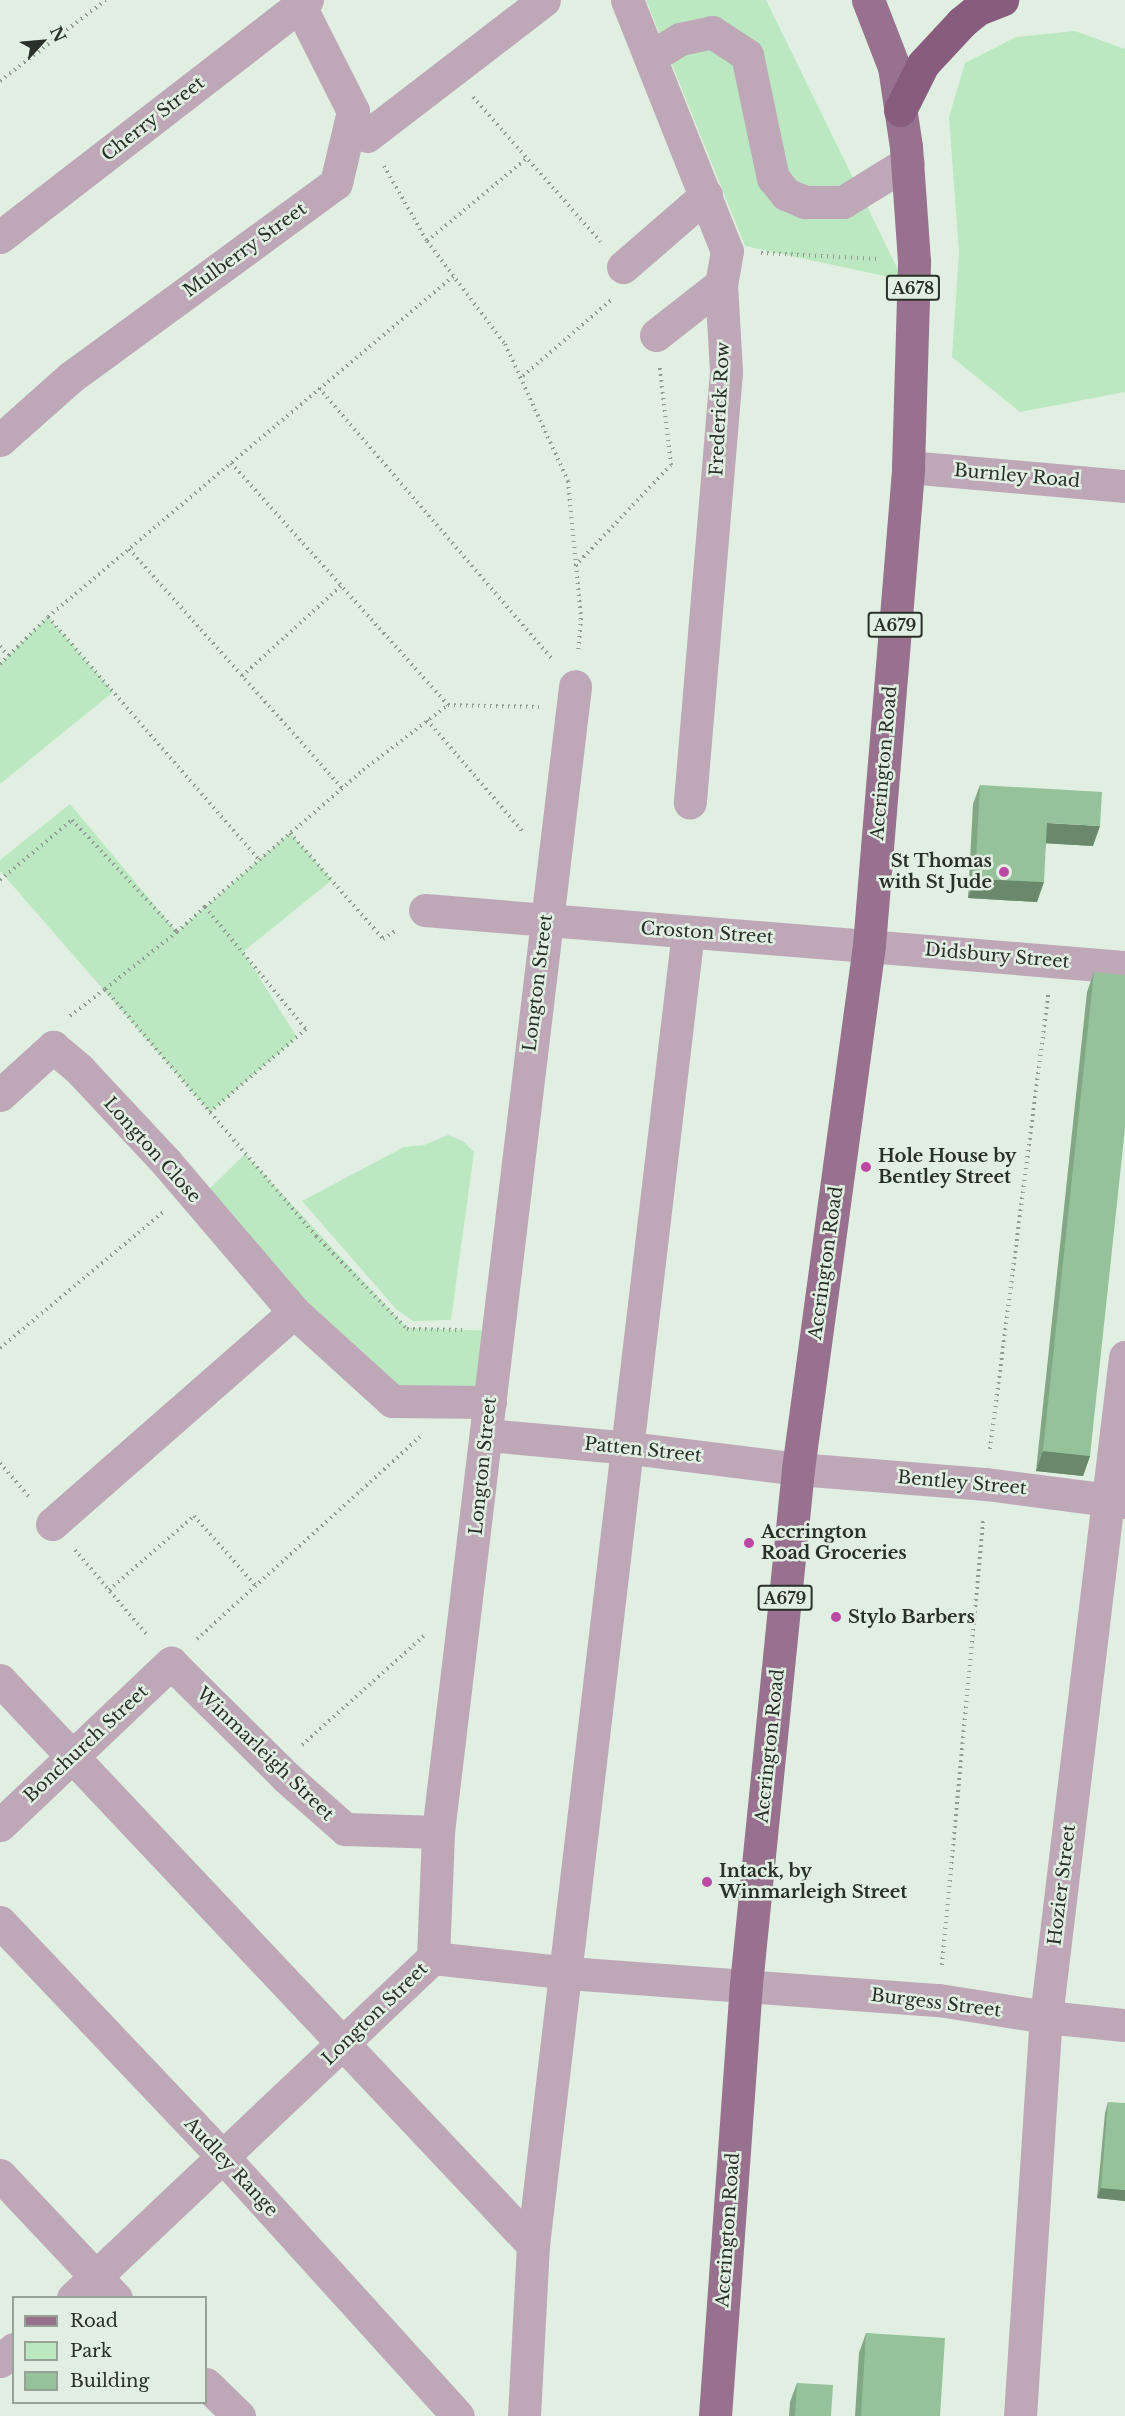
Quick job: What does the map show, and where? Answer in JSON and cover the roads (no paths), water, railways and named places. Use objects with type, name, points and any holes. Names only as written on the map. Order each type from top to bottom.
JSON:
[{"type":"highway","points":[[900,110],[923,64],[946,39],[978,9],[1002,0]]},
{"type":"main road","name":"A678","points":[[868,0],[894,67],[900,110]]},
{"type":"main road","name":"Accrington Road","points":[[715,2416],[746,1984],[798,1469],[869,945],[908,467],[914,261],[908,162],[900,110]]},
{"type":"street","points":[[367,136],[544,0]]},
{"type":"street","points":[[623,267],[706,195],[627,0]]},
{"type":"street","name":"Cherry Street","points":[[0,237],[301,2]]},
{"type":"street","name":"Mulberry Street","points":[[0,440],[71,377],[336,183],[353,111],[301,2]]},
{"type":"street","points":[[651,57],[680,39],[712,32],[747,55],[774,178],[786,194],[805,202],[843,202],[908,162]]},
{"type":"street","name":"Frederick Row","points":[[690,802],[726,372],[721,284],[727,251],[706,195]]},
{"type":"street","points":[[656,335],[721,284]]},
{"type":"street","name":"Burnley Road","points":[[908,467],[1125,486]]},
{"type":"street","name":"Longton Street","points":[[95,2291],[224,2158],[433,1958],[438,1832],[468,1597],[545,921],[573,697]]},
{"type":"street","name":"Croston Street","points":[[425,910],[869,945]]},
{"type":"street","points":[[524,2416],[533,2245],[568,1973],[630,1448],[688,932]]},
{"type":"street","name":"Didsbury Street","points":[[869,945],[1125,967]]},
{"type":"street","name":"Longton Close","points":[[0,1095],[53,1047],[80,1070],[189,1190],[294,1311],[392,1401],[490,1402]]},
{"type":"street","points":[[52,1524],[294,1311]]},
{"type":"street","name":"Hozier Street","points":[[1020,2416],[1046,2017],[1117,1501],[1125,1357]]},
{"type":"street","name":"Patten Street","points":[[487,1435],[630,1448],[798,1469]]},
{"type":"street","name":"Bentley Street","points":[[798,1469],[986,1484],[1117,1501]]},
{"type":"street","name":"Winmarleigh Street","points":[[171,1663],[276,1768],[345,1829],[438,1832]]},
{"type":"street","name":"Bonchurch Street","points":[[0,1825],[171,1663]]},
{"type":"street","points":[[0,1680],[533,2245]]},
{"type":"street","name":"Audley Range","points":[[0,1922],[224,2158],[459,2416]]},
{"type":"street","points":[[433,1958],[568,1973],[746,1984]]},
{"type":"street","name":"Burgess Street","points":[[746,1984],[939,2000],[1046,2017],[1125,2025]]},
{"type":"street","points":[[0,2175],[95,2291]]},
{"type":"street","points":[[0,2361],[12,2351]]},
{"type":"street","points":[[207,2385],[239,2416]]},
{"type":"place","name":"St Thomas with St Jude","points":[[1004,872]]},
{"type":"place","name":"Hole House by Bentley Street","points":[[866,1167]]},
{"type":"place","name":"Accrington Road Groceries","points":[[749,1543]]},
{"type":"place","name":"Stylo Barbers","points":[[836,1617]]},
{"type":"place","name":"Intack, by Winmarleigh Street","points":[[707,1882]]}]
